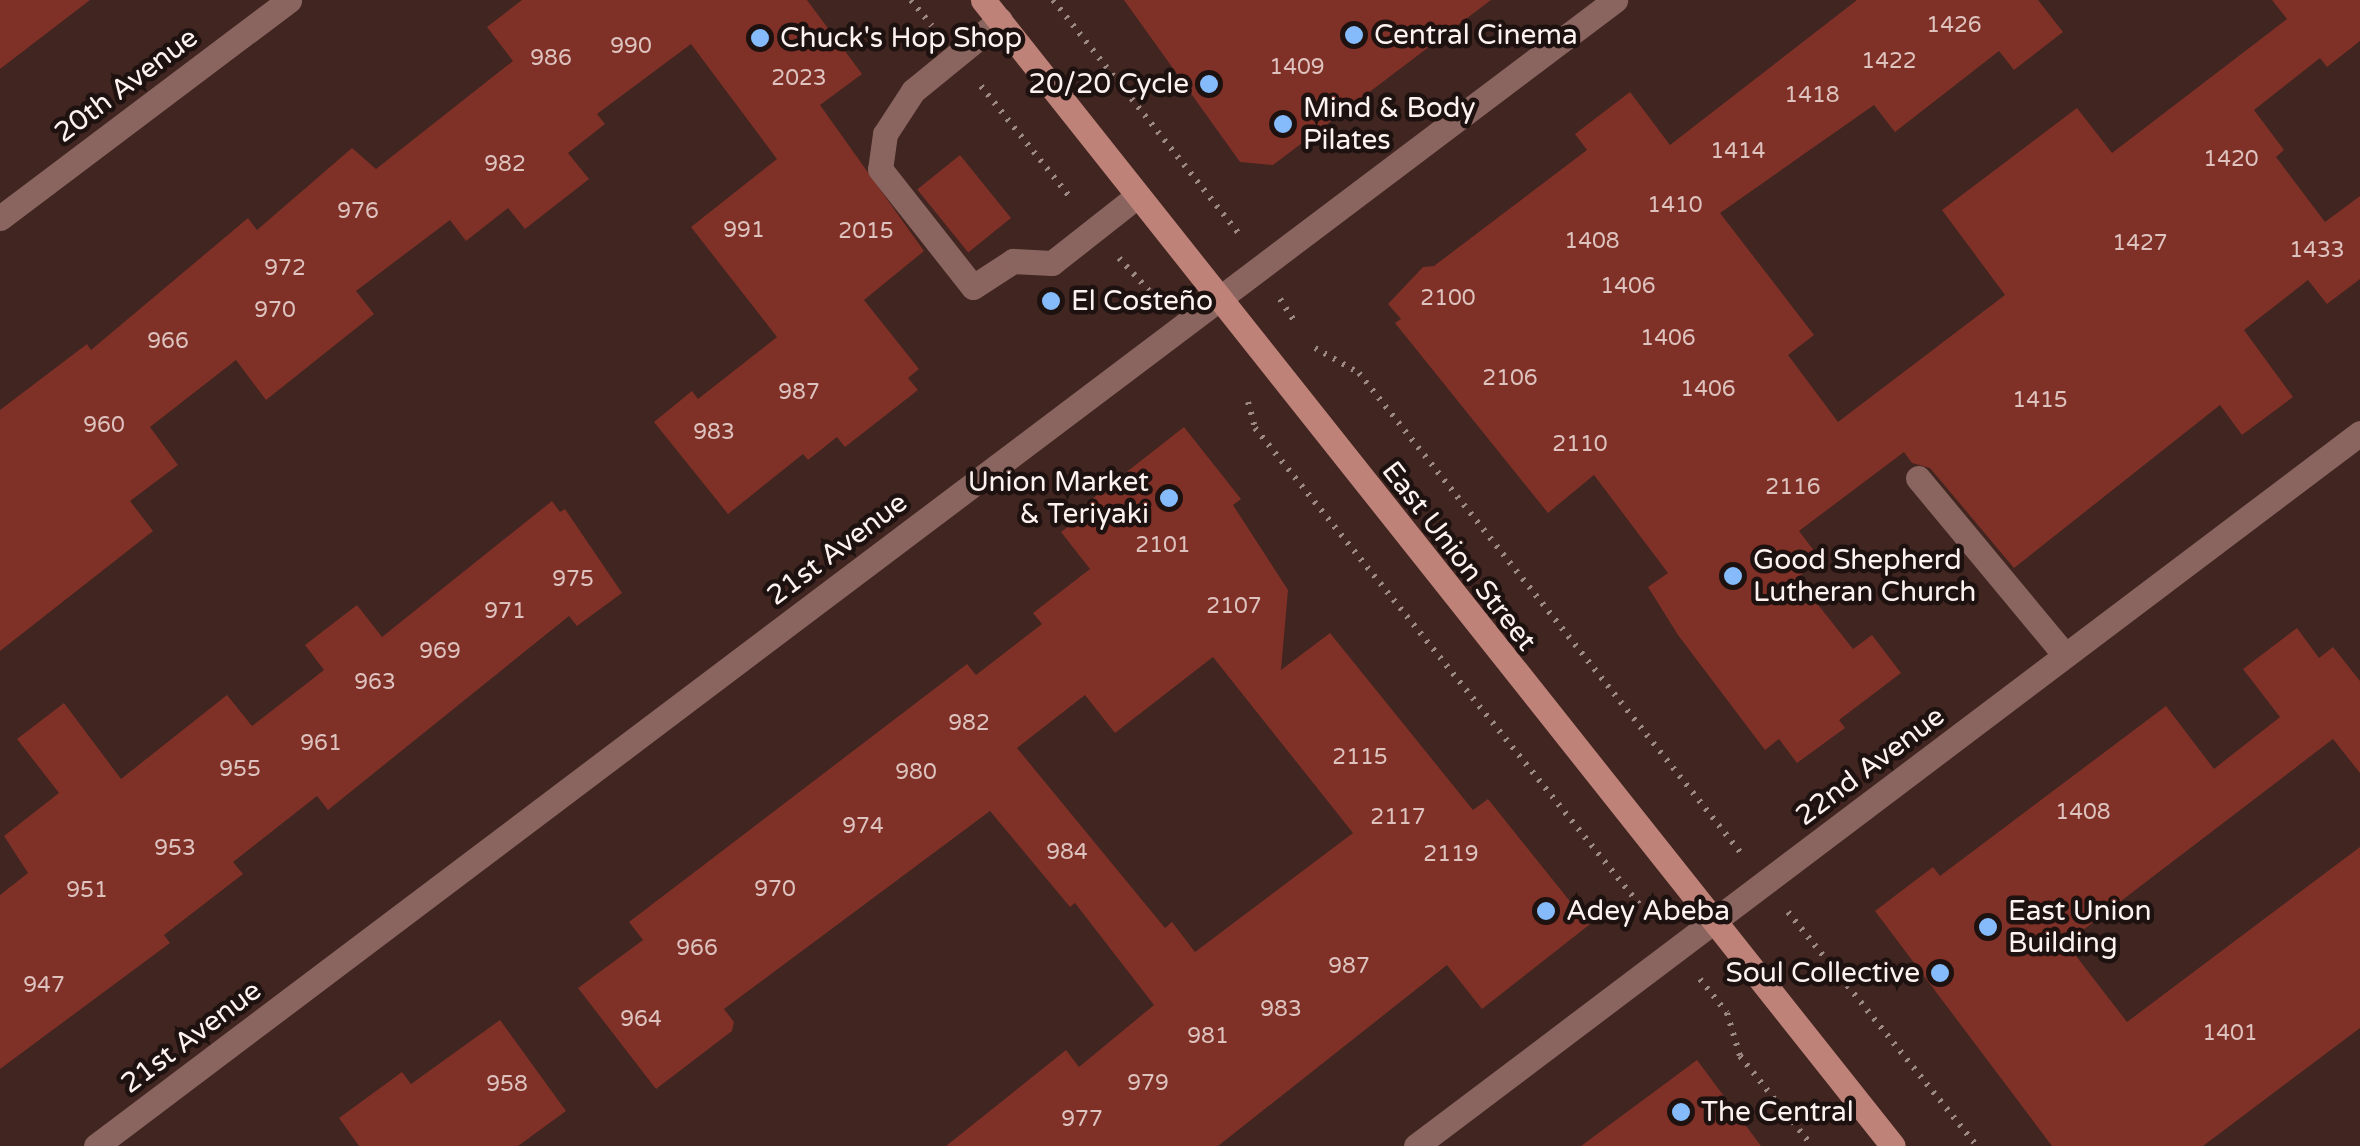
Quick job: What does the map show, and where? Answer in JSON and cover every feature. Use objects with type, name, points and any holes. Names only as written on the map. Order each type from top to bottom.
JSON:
[{"type":"main road","name":"East Union Street","points":[[992,10],[1711,924],[1893,1146]]},
{"type":"street","name":"20th Avenue","points":[[0,218],[289,0]]},
{"type":"street","name":"21st Avenue","points":[[96,1146],[1615,0]]},
{"type":"street","points":[[992,10],[913,91],[885,134],[880,169],[972,287],[1013,261],[1052,264],[1137,196]]},
{"type":"street","name":"22nd Avenue","points":[[1416,1146],[2360,433]]},
{"type":"street","points":[[1918,478],[2064,656]]},
{"type":"path","points":[[910,0],[940,36]]},
{"type":"path","points":[[1053,0],[1218,202]]},
{"type":"path","points":[[970,74],[1081,211]]},
{"type":"path","points":[[1303,334],[1325,357],[1359,373],[1722,830]]},
{"type":"path","points":[[1244,392],[1255,428],[1636,900]]},
{"type":"path","points":[[1805,932],[1976,1146]]},
{"type":"path","points":[[1722,1004],[1740,1056],[1812,1146]]},
{"type":"building","points":[[0,0],[90,0],[0,69]]},
{"type":"building","points":[[522,0],[807,0],[862,74],[820,105],[924,251],[864,300],[919,369],[908,378],[918,390],[845,447],[837,437],[808,460],[803,454],[728,514],[654,422],[692,391],[698,399],[777,337],[691,227],[777,159],[691,44],[597,114],[605,124],[568,153],[589,179],[525,229],[508,208],[466,241],[450,220],[356,291],[374,314],[266,400],[236,360],[150,427],[178,465],[130,501],[153,531],[0,651],[0,410],[87,344],[91,350],[248,218],[257,230],[352,148],[376,169],[513,61],[487,27]]},
{"type":"building","points":[[1124,0],[1491,0],[1273,165],[1240,162]]},
{"type":"building","points":[[1857,0],[2038,0],[2063,32],[2014,70],[1999,51],[1895,132],[1874,105],[1720,213],[1814,335],[1788,355],[1838,422],[2005,295],[1942,210],[2077,108],[2112,153],[2287,19],[2272,0],[2360,0],[2360,41],[2327,67],[2320,58],[2254,110],[2284,150],[2276,157],[2325,222],[2360,196],[2360,279],[2327,304],[2308,280],[2244,330],[2293,397],[2242,435],[2220,405],[2014,568],[1930,468],[1912,463],[1904,452],[1799,531],[1821,560],[1797,578],[1853,649],[1872,635],[1901,673],[1839,720],[1845,728],[1797,763],[1779,739],[1765,750],[1678,635],[1648,587],[1668,573],[1594,475],[1548,513],[1395,323],[1401,319],[1388,304],[1423,267],[1434,266],[1587,150],[1575,134],[1630,92],[1670,145]]},
{"type":"building","points":[[960,155],[1011,218],[968,253],[917,190]]},
{"type":"building","points":[[1184,427],[1241,499],[1233,505],[1288,590],[1281,670],[1330,633],[1473,810],[1488,799],[1589,925],[1482,1009],[1447,965],[1218,1146],[946,1146],[1066,1050],[1079,1067],[1154,1005],[1075,903],[1070,907],[990,811],[724,1009],[734,1022],[732,1031],[656,1089],[578,988],[643,940],[629,922],[967,664],[976,675],[1042,624],[1033,613],[1090,569],[1061,532],[1073,523],[1068,518]],"holes":[[[1213,657],[1353,833],[1195,952],[1172,922],[1165,928],[1017,748],[1085,695],[1115,733]]]},
{"type":"building","points":[[552,501],[560,512],[565,509],[622,593],[577,626],[569,616],[328,810],[317,796],[233,862],[243,874],[164,935],[170,943],[0,1069],[0,895],[28,873],[4,836],[59,793],[17,739],[64,703],[121,779],[227,695],[252,726],[324,670],[305,645],[357,605],[382,637]]},
{"type":"building","name":"East Union Building","points":[[2297,628],[2319,658],[2333,647],[2360,681],[2360,773],[2333,739],[2066,943],[2127,1022],[2360,847],[2360,1028],[2203,1146],[2052,1146],[1875,911],[1933,867],[1940,876],[2166,706],[2214,769],[2280,717],[2243,669]]},
{"type":"building","points":[[500,1020],[566,1111],[518,1146],[359,1146],[339,1118],[402,1072],[411,1084]]},
{"type":"building","name":"The Central","points":[[1697,1060],[1761,1146],[1581,1146]]},
{"type":"place","name":"Central Cinema","points":[[1354,35]]},
{"type":"place","name":"Chuck's Hop Shop","points":[[760,38]]},
{"type":"place","name":"20/20 Cycle","points":[[1209,84]]},
{"type":"place","name":"Mind & Body Pilates","points":[[1283,124]]},
{"type":"place","name":"El Costeño","points":[[1051,301]]},
{"type":"place","name":"Union Market & Teriyaki","points":[[1169,498]]},
{"type":"place","name":"Good Shepherd Lutheran Church","points":[[1733,576]]},
{"type":"place","name":"Adey Abeba","points":[[1546,911]]},
{"type":"place","name":"East Union Building","points":[[1988,927]]},
{"type":"place","name":"Soul Collective","points":[[1940,973]]},
{"type":"place","name":"The Central","points":[[1681,1112]]}]
